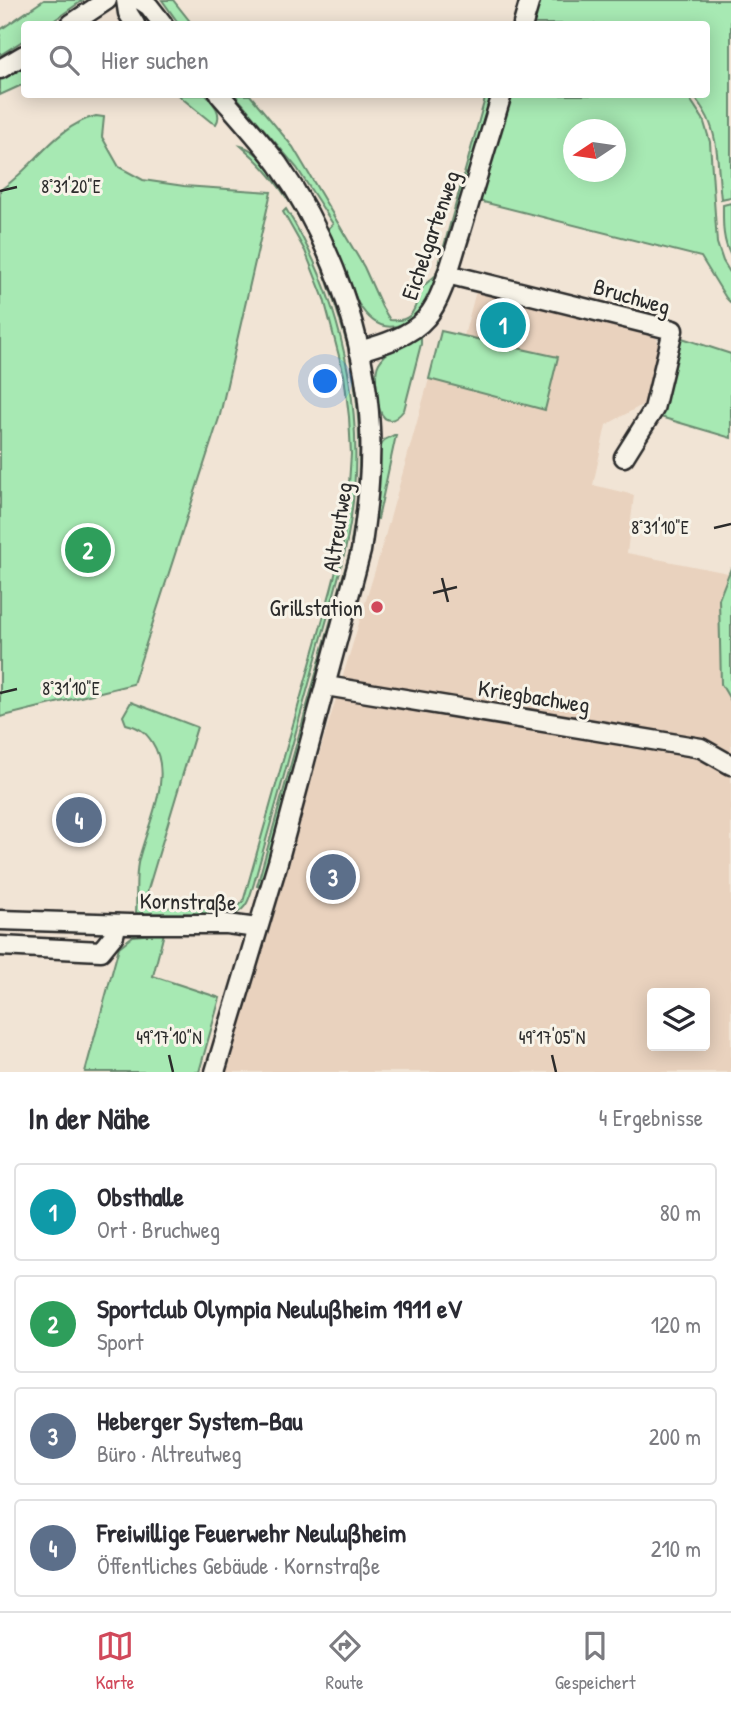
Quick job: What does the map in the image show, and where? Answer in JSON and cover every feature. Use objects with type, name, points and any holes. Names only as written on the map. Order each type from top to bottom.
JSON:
[{"type":"street","points":[[76,21],[107,0]]},
{"type":"street","points":[[126,0],[128,13],[133,21]]},
{"type":"street","points":[[140,0],[149,6],[161,21]]},
{"type":"street","points":[[524,21],[530,0]]},
{"type":"street","points":[[0,69],[21,57]]},
{"type":"street","name":"Altreutweg","points":[[215,1072],[278,862],[361,551],[368,499],[370,422],[359,351],[343,294],[324,246],[278,164],[222,98]]},
{"type":"street","name":"Eichelgartenweg","points":[[359,351],[390,341],[415,328],[426,320],[433,308],[447,274],[501,98]]},
{"type":"street","name":"Bruchweg","points":[[447,274],[673,330],[654,409],[624,457]]},
{"type":"street","name":"Kriegbachweg","points":[[326,686],[701,748],[731,765]]},
{"type":"street","name":"Kornstraße","points":[[0,920],[227,924],[257,928]]},
{"type":"street","name":"Kornstraße","points":[[0,946],[101,951],[114,936],[117,924]]},
{"type":"shaded area","points":[[476,291],[644,331],[657,339],[660,349],[651,400],[606,425],[593,485],[634,495],[627,553],[728,573],[719,599],[721,684],[731,701],[731,1072],[227,1072],[280,883],[380,554],[441,331],[464,336]]},
{"type":"green space","points":[[44,0],[83,0],[53,21],[21,21],[21,42],[0,55],[0,30]]},
{"type":"green space","points":[[162,0],[173,0],[190,21],[177,21]]},
{"type":"green space","points":[[539,0],[731,0],[731,197],[721,199],[713,132],[707,115],[695,98],[710,98],[710,21],[532,21]]},
{"type":"green space","points":[[21,69],[21,85],[0,95],[0,79]]},
{"type":"green space","points":[[182,98],[208,98],[218,112],[216,124]]},
{"type":"green space","points":[[238,98],[252,98],[293,147],[364,267],[390,320],[406,318],[413,311],[423,287],[436,275],[485,98],[495,98],[433,292],[416,314],[397,326],[387,327],[377,323],[358,303],[328,229],[333,224],[297,168]]},
{"type":"green space","points":[[509,98],[689,98],[703,119],[710,142],[717,243],[731,274],[731,303],[701,257],[479,201]]},
{"type":"green space","points":[[96,116],[104,117],[102,137],[119,167],[143,180],[184,186],[271,192],[220,415],[133,684],[0,717],[0,190],[56,138],[81,121]]},
{"type":"green space","points":[[241,146],[255,153],[270,168],[298,212],[331,283],[352,351],[349,351],[322,267],[297,214],[263,167]]},
{"type":"green space","points":[[731,203],[731,256],[725,237],[723,205]]},
{"type":"green space","points":[[286,209],[307,247],[324,287],[348,372],[354,415],[355,459],[353,503],[346,546],[246,905],[235,914],[136,913],[138,863],[157,802],[161,770],[152,742],[141,730],[126,724],[123,716],[131,702],[197,727],[143,906],[234,910],[243,902],[343,544],[351,454],[344,375],[324,299],[305,251],[283,212]]},
{"type":"green space","points":[[441,331],[558,357],[545,410],[429,379]]},
{"type":"green space","points":[[418,333],[421,336],[421,344],[404,410],[395,419],[387,419],[378,405],[376,393],[379,363],[396,345]]},
{"type":"green space","points":[[679,337],[731,354],[731,438],[657,416]]},
{"type":"green space","points":[[353,357],[360,392],[364,454],[355,544],[351,543],[360,450],[350,358]]},
{"type":"green space","points":[[394,435],[378,519],[375,518],[380,448],[384,440]]},
{"type":"green space","points":[[350,551],[353,552],[324,663],[261,887],[257,886]]},
{"type":"green space","points":[[731,568],[731,701],[721,684],[719,599]]},
{"type":"green space","points":[[164,933],[153,976],[220,998],[199,1072],[85,1072],[119,947],[133,936]]},
{"type":"place","name":"Obsthalle","points":[[503,325]]},
{"type":"place","name":"Sportclub Olympia Neulußheim 1911 eV","points":[[88,550]]},
{"type":"place","name":"Grillstation","points":[[377,607]]},
{"type":"place","name":"Freiwillige Feuerwehr Neulußheim","points":[[79,820]]},
{"type":"place","name":"Heberger System-Bau","points":[[333,877]]}]
